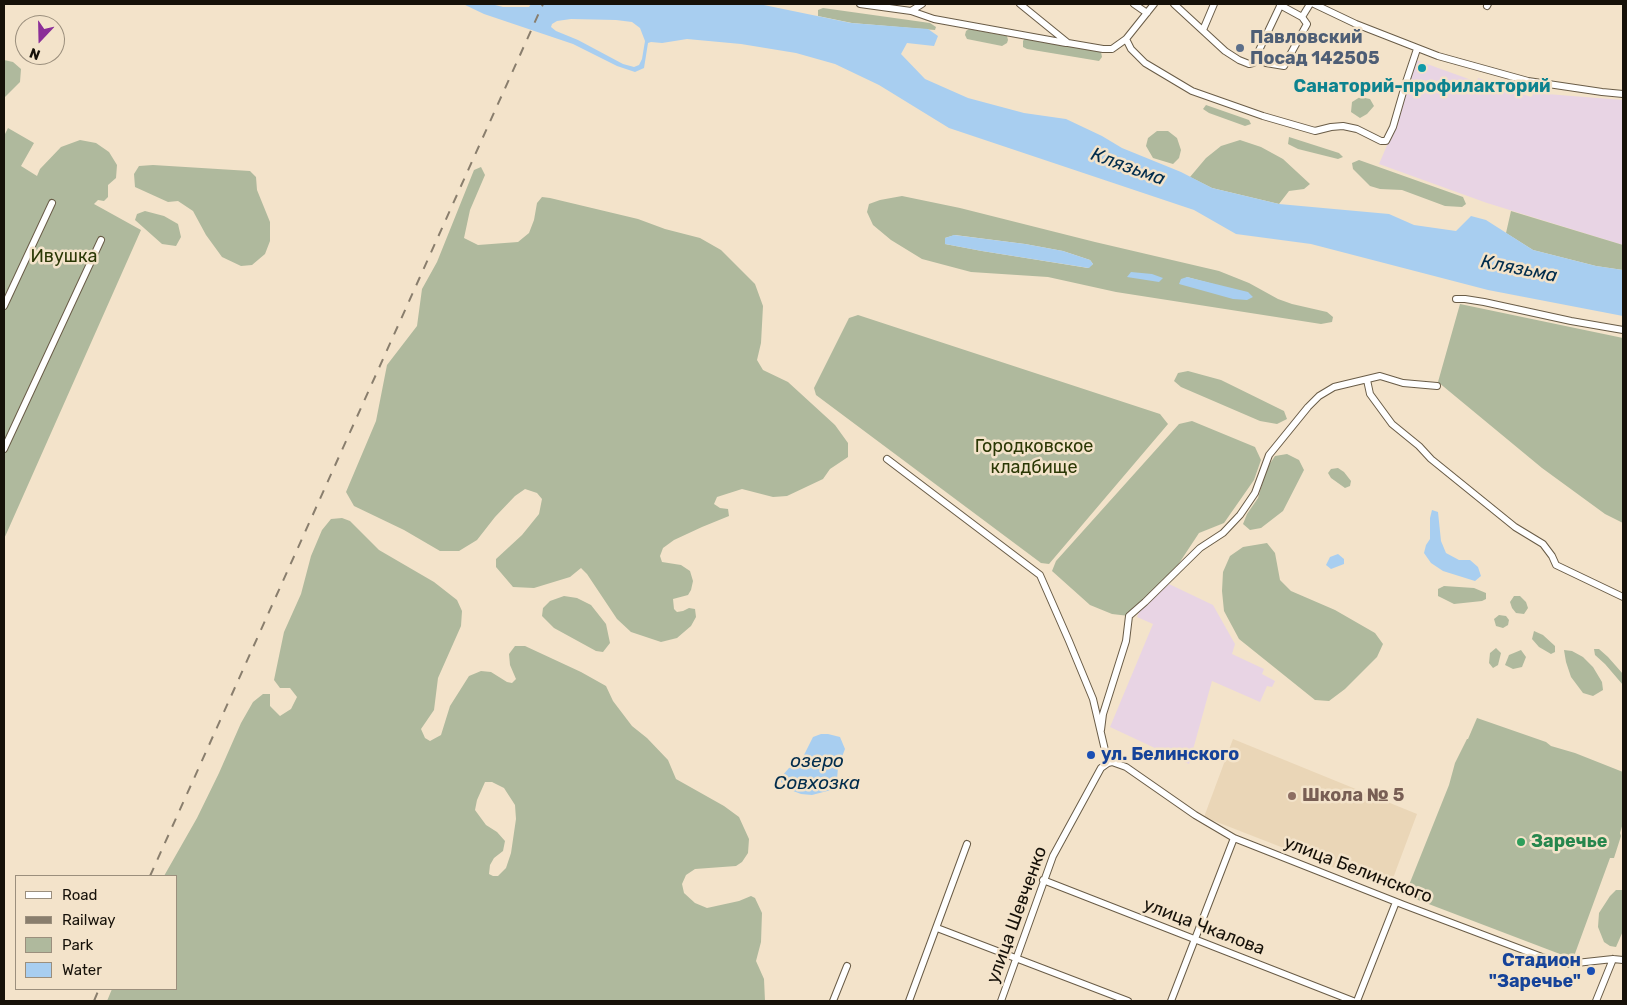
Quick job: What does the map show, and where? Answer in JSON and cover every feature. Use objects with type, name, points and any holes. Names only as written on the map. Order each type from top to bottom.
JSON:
[{"type":"street","points":[[860,4],[911,10],[934,19],[1103,49],[1112,49],[1126,39],[1154,4]]},
{"type":"street","points":[[1020,4],[1068,43]]},
{"type":"street","points":[[1134,4],[1146,14]]},
{"type":"street","points":[[1174,4],[1225,51],[1249,64],[1253,63],[1256,56],[1280,4],[1302,17],[1307,24],[1284,66],[1266,63],[1256,56]]},
{"type":"street","points":[[1203,30],[1214,4]]},
{"type":"street","points":[[1302,17],[1310,4]]},
{"type":"street","points":[[1314,4],[1356,24],[1417,49],[1528,81],[1623,94]]},
{"type":"street","points":[[911,10],[919,5]]},
{"type":"street","points":[[1126,39],[1131,49],[1145,63],[1192,91],[1315,132],[1343,126],[1357,129],[1386,141],[1393,127],[1417,49]]},
{"type":"street","points":[[4,306],[52,202]]},
{"type":"street","points":[[4,449],[101,240]]},
{"type":"street","points":[[1456,299],[1484,302],[1623,330]]},
{"type":"street","points":[[1101,730],[1103,714],[1125,646],[1129,616],[1200,548],[1223,532],[1240,515],[1255,493],[1269,456],[1308,407],[1319,396],[1334,387],[1380,376],[1403,382],[1437,386]]},
{"type":"street","points":[[1367,380],[1370,394],[1392,424],[1419,446],[1431,459],[1515,527],[1542,544],[1552,556],[1556,565],[1623,596]]},
{"type":"street","points":[[887,459],[1040,575],[1086,682],[1101,730],[1108,763]]},
{"type":"street","name":"улица Белинского","points":[[1108,763],[1112,762],[1126,767],[1195,815],[1234,838],[1396,902],[1542,957],[1567,964],[1613,959],[1623,960]]},
{"type":"street","name":"улица Шевченко","points":[[1001,1001],[1053,856],[1101,768],[1108,763]]},
{"type":"street","points":[[1171,1001],[1234,838]]},
{"type":"street","points":[[910,1001],[968,844]]},
{"type":"street","name":"улица Чкалова","points":[[1043,880],[1355,1001]]},
{"type":"street","points":[[1355,1001],[1396,902]]},
{"type":"street","points":[[937,928],[1128,1001]]},
{"type":"street","points":[[1596,1001],[1613,959]]},
{"type":"street","points":[[833,1001],[847,966]]},
{"type":"shaded area","points":[[1416,60],[1477,82],[1478,78],[1531,97],[1534,93],[1623,100],[1623,245],[1487,203],[1379,164],[1400,115]]},
{"type":"shaded area","points":[[1169,584],[1213,605],[1235,644],[1232,654],[1264,669],[1262,674],[1275,681],[1272,687],[1267,686],[1260,702],[1212,681],[1189,764],[1110,727],[1153,624],[1137,617],[1140,610]]},
{"type":"shaded area","name":"Школа № 5","points":[[1233,739],[1417,814],[1389,889],[1204,817]]},
{"type":"green space","points":[[823,8],[930,23],[936,27],[935,30],[852,23],[818,16],[818,10]]},
{"type":"green space","points":[[969,29],[1007,36],[1008,40],[1002,46],[967,39],[965,35]]},
{"type":"green space","points":[[1025,38],[1101,52],[1102,57],[1099,61],[1027,49],[1023,47]]},
{"type":"green space","points":[[4,60],[13,62],[21,69],[20,82],[4,98]]},
{"type":"green space","points":[[1360,97],[1370,99],[1374,106],[1367,114],[1360,118],[1351,112],[1352,102]]},
{"type":"green space","points":[[1206,105],[1249,120],[1251,124],[1245,126],[1209,113],[1203,109]]},
{"type":"green space","name":"Ивушка","points":[[8,128],[34,143],[21,166],[37,176],[40,169],[61,147],[80,140],[96,143],[109,152],[117,165],[116,178],[108,185],[108,197],[104,201],[98,200],[94,204],[141,230],[4,539],[4,136]]},
{"type":"green space","points":[[1157,131],[1168,131],[1177,138],[1181,150],[1179,158],[1173,164],[1153,158],[1146,146],[1148,138]]},
{"type":"green space","points":[[1289,137],[1339,153],[1343,157],[1338,159],[1298,149],[1288,144]]},
{"type":"green space","points":[[1240,140],[1261,147],[1283,159],[1310,184],[1304,189],[1289,191],[1279,204],[1212,188],[1190,177],[1206,158],[1221,146]]},
{"type":"green space","points":[[1359,160],[1463,197],[1466,204],[1462,207],[1445,206],[1402,190],[1380,189],[1370,186],[1353,169],[1352,163]]},
{"type":"green space","points":[[153,165],[250,171],[256,177],[257,190],[270,222],[270,241],[265,254],[252,265],[241,266],[222,257],[206,235],[193,211],[178,201],[168,202],[135,187],[134,174],[139,166]]},
{"type":"green space","points":[[481,167],[485,175],[470,210],[464,238],[478,245],[518,242],[529,233],[537,203],[542,197],[638,219],[665,229],[700,238],[721,250],[755,284],[763,306],[761,343],[757,360],[763,370],[788,382],[835,425],[848,443],[848,457],[830,469],[823,479],[787,496],[773,497],[742,489],[717,497],[714,504],[720,508],[728,509],[729,516],[674,540],[663,548],[660,556],[662,562],[681,565],[690,571],[693,581],[688,595],[673,599],[674,609],[677,612],[689,608],[695,609],[696,617],[691,626],[677,638],[661,642],[631,632],[617,619],[581,568],[570,577],[534,588],[513,587],[496,567],[496,559],[522,535],[539,514],[542,499],[537,493],[525,489],[515,496],[477,540],[459,551],[440,551],[404,530],[354,506],[346,492],[376,421],[387,365],[417,326],[422,289],[437,262],[474,170]]},
{"type":"green space","points":[[902,196],[960,208],[1219,271],[1249,283],[1278,299],[1327,312],[1333,317],[1332,322],[1321,324],[1116,292],[1048,277],[971,272],[922,259],[891,240],[873,225],[867,212],[869,204]],"holes":[[[955,235],[1063,251],[1090,260],[1093,264],[1088,268],[945,244],[945,238]],[[1187,277],[1213,284],[1180,284]]]},
{"type":"green space","points":[[145,211],[164,216],[178,224],[181,237],[176,246],[162,244],[135,220],[137,214]]},
{"type":"green space","points":[[1511,211],[1623,245],[1623,270],[1596,266],[1533,250],[1506,233]]},
{"type":"green space","points":[[1460,304],[1623,338],[1623,523],[1605,514],[1542,468],[1438,382]]},
{"type":"green space","name":"Городковское кладбище","points":[[858,315],[1160,414],[1168,424],[1049,564],[1041,563],[816,395],[814,388],[849,318]]},
{"type":"green space","points":[[1188,371],[1221,380],[1284,411],[1287,419],[1277,424],[1260,421],[1181,387],[1174,381],[1178,373]]},
{"type":"green space","points":[[1192,421],[1255,447],[1261,460],[1254,480],[1224,523],[1199,533],[1166,583],[1129,616],[1112,614],[1090,605],[1052,571],[1056,561],[1179,424]]},
{"type":"green space","points":[[1287,454],[1299,460],[1304,470],[1283,511],[1261,528],[1250,530],[1243,524],[1247,514],[1258,498],[1267,468],[1275,456]]},
{"type":"green space","points":[[1338,468],[1351,481],[1350,486],[1345,488],[1331,478],[1328,473],[1331,469]]},
{"type":"green space","points":[[342,518],[350,521],[379,550],[434,582],[457,600],[462,611],[461,626],[438,678],[434,710],[421,729],[425,738],[430,741],[441,735],[450,706],[469,676],[481,671],[491,672],[512,683],[516,679],[510,665],[509,654],[515,646],[525,646],[606,686],[613,701],[632,726],[647,738],[668,760],[676,779],[724,806],[739,817],[749,839],[748,853],[742,862],[736,866],[695,869],[686,875],[682,884],[684,893],[695,903],[707,908],[739,901],[751,896],[755,898],[762,913],[761,942],[756,961],[764,979],[765,1001],[107,1001],[112,990],[178,990],[178,875],[165,875],[197,818],[241,723],[253,702],[263,694],[270,694],[270,706],[280,716],[291,709],[297,697],[290,688],[280,688],[274,680],[284,632],[301,594],[311,556],[322,530],[331,519]],"holes":[[[485,782],[492,782],[504,788],[515,805],[516,819],[511,853],[506,868],[498,876],[493,876],[489,874],[490,865],[494,858],[503,851],[505,841],[497,832],[486,825],[475,810]]]},
{"type":"green space","points":[[1267,543],[1275,553],[1280,580],[1291,591],[1335,610],[1375,633],[1383,644],[1377,657],[1345,689],[1329,701],[1315,700],[1239,639],[1224,611],[1223,572],[1230,556],[1243,547]]},
{"type":"green space","points":[[1444,586],[1474,588],[1486,593],[1486,599],[1454,604],[1438,596],[1438,589]]},
{"type":"green space","points":[[564,596],[577,598],[591,605],[606,624],[610,643],[603,652],[596,651],[554,628],[542,616],[543,608],[550,601]]},
{"type":"green space","points":[[1514,596],[1520,596],[1526,602],[1528,608],[1524,614],[1516,613],[1512,608],[1510,602]]},
{"type":"green space","points":[[1499,615],[1506,616],[1509,620],[1508,625],[1503,628],[1496,626],[1494,619]]},
{"type":"green space","points":[[1534,631],[1543,635],[1555,646],[1555,652],[1551,654],[1539,647],[1532,639]]},
{"type":"green space","points":[[1496,648],[1501,653],[1498,665],[1493,668],[1489,663],[1490,653]]},
{"type":"green space","points":[[1594,649],[1599,649],[1623,674],[1623,685],[1595,655]]},
{"type":"green space","points":[[1521,650],[1526,657],[1522,667],[1513,669],[1505,665],[1509,655]]},
{"type":"green space","points":[[1564,650],[1572,651],[1583,657],[1593,667],[1602,682],[1603,690],[1593,696],[1583,693],[1571,677]]},
{"type":"green space","name":"Заречье","points":[[1477,718],[1623,772],[1623,823],[1621,836],[1614,858],[1610,858],[1573,959],[1405,895],[1449,785],[1455,763]]},
{"type":"green space","points":[[1616,890],[1623,890],[1623,931],[1616,947],[1604,942],[1598,927],[1599,913]]},
{"type":"water","name":"Клязьма","points":[[463,4],[529,7],[531,4],[759,4],[851,23],[928,29],[938,36],[934,46],[907,43],[901,54],[925,79],[968,98],[1024,113],[1066,119],[1122,148],[1181,172],[1212,188],[1279,204],[1389,214],[1414,225],[1456,231],[1471,216],[1486,220],[1533,250],[1596,266],[1623,270],[1623,316],[1488,290],[1311,244],[1236,234],[1194,210],[949,128],[879,85],[835,64],[796,53],[741,44],[687,39],[662,43],[651,42],[648,43],[644,68],[635,72],[617,66],[573,44],[484,14]],"holes":[[[571,19],[632,22],[640,28],[645,41],[639,65],[634,67],[623,64],[551,27],[557,21]]]},
{"type":"water","points":[[954,235],[1063,251],[1090,260],[1093,264],[1089,268],[945,244],[945,238]]},
{"type":"water","points":[[1131,272],[1152,274],[1163,278],[1159,282],[1127,277]]},
{"type":"water","points":[[1187,277],[1248,292],[1253,297],[1247,300],[1233,299],[1179,284],[1181,279]]},
{"type":"water","points":[[1432,510],[1438,512],[1441,541],[1446,553],[1459,560],[1470,560],[1478,567],[1481,576],[1475,581],[1443,571],[1431,563],[1424,553],[1430,539]]},
{"type":"water","points":[[1338,554],[1344,559],[1344,564],[1331,569],[1326,565],[1330,557]]},
{"type":"water","name":"озеро Совхозка","points":[[821,734],[840,737],[845,749],[838,767],[837,780],[834,787],[831,790],[812,795],[801,794],[788,789],[781,782],[782,776],[803,757],[813,737]]},
{"type":"railway","points":[[150,875],[543,4]]},
{"type":"railway","points":[[94,1001],[99,990]]},
{"type":"place","name":"Павловский Посад 142505","points":[[1240,48]]},
{"type":"place","name":"Санаторий-профилакторий","points":[[1422,68]]},
{"type":"place","name":"ул. Белинского","points":[[1091,755]]},
{"type":"place","name":"Школа № 5","points":[[1292,796]]},
{"type":"place","name":"Заречье","points":[[1521,842]]},
{"type":"place","name":"Стадион \"Заречье\"","points":[[1591,971]]}]
